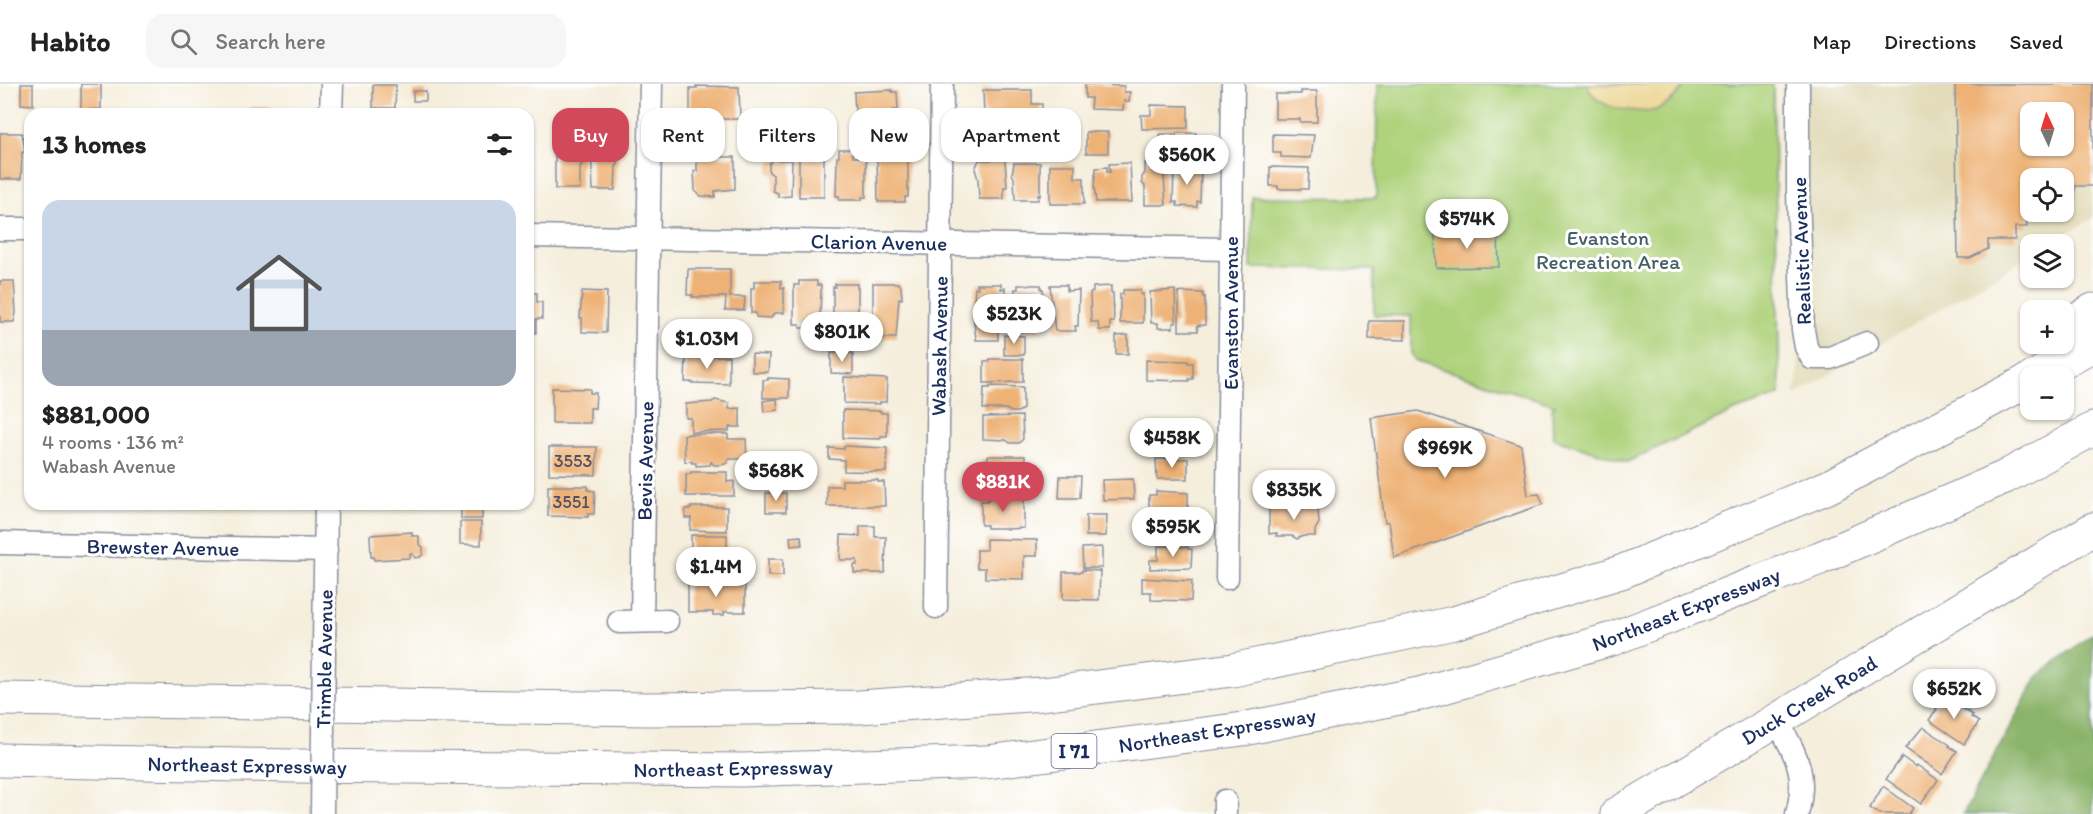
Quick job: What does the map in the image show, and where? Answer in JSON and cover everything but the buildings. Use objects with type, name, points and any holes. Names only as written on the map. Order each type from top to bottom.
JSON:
[{"type":"main road","points":[[2074,322],[2093,310]]},
{"type":"main road","points":[[2054,366],[2093,345]]},
{"type":"main road","points":[[0,699],[648,709],[859,707],[1042,694],[1233,670],[1454,623],[1621,572],[1828,487],[2020,384]]},
{"type":"main road","name":"Northeast Expressway","points":[[0,760],[293,766],[743,770],[987,762],[1243,729],[1419,694],[1612,639],[1820,558],[2005,477],[2093,429]]},
{"type":"main road","name":"Duck Creek Road","points":[[1617,814],[2093,529]]},
{"type":"street","points":[[331,108],[332,84]]},
{"type":"street","name":"Bevis Avenue","points":[[642,621],[651,84]]},
{"type":"street","name":"Wabash Avenue","points":[[936,607],[942,84]]},
{"type":"street","name":"Evanston Avenue","points":[[1227,578],[1233,84]]},
{"type":"street","name":"Realistic Avenue","points":[[1798,84],[1799,204],[1803,330],[1806,347],[1812,358],[1830,358],[1867,343]]},
{"type":"street","points":[[0,229],[24,229]]},
{"type":"street","name":"Clarion Avenue","points":[[534,236],[1230,249]]},
{"type":"street","name":"Trimble Avenue","points":[[322,814],[326,510]]},
{"type":"street","name":"Brewster Avenue","points":[[0,543],[326,550]]},
{"type":"street","points":[[619,622],[667,621]]},
{"type":"street","points":[[1777,720],[1799,764],[1802,781],[1797,814]]},
{"type":"shaded area","points":[[1798,84],[2093,84],[2093,218],[2066,234],[2020,234],[2020,262],[1795,395],[1803,330]]},
{"type":"green space","name":"Evanston Recreation Area","points":[[1377,84],[1773,84],[1780,395],[1737,410],[1627,462],[1553,438],[1552,408],[1555,405],[1415,360],[1411,354],[1411,316],[1374,315],[1374,270],[1251,268],[1252,197],[1376,198]]},
{"type":"green space","points":[[2093,633],[2093,814],[1963,814],[2037,677]]},
{"type":"sand","points":[[1587,84],[1684,84],[1671,101],[1657,109],[1647,111],[1623,109],[1601,102],[1590,91]]}]
